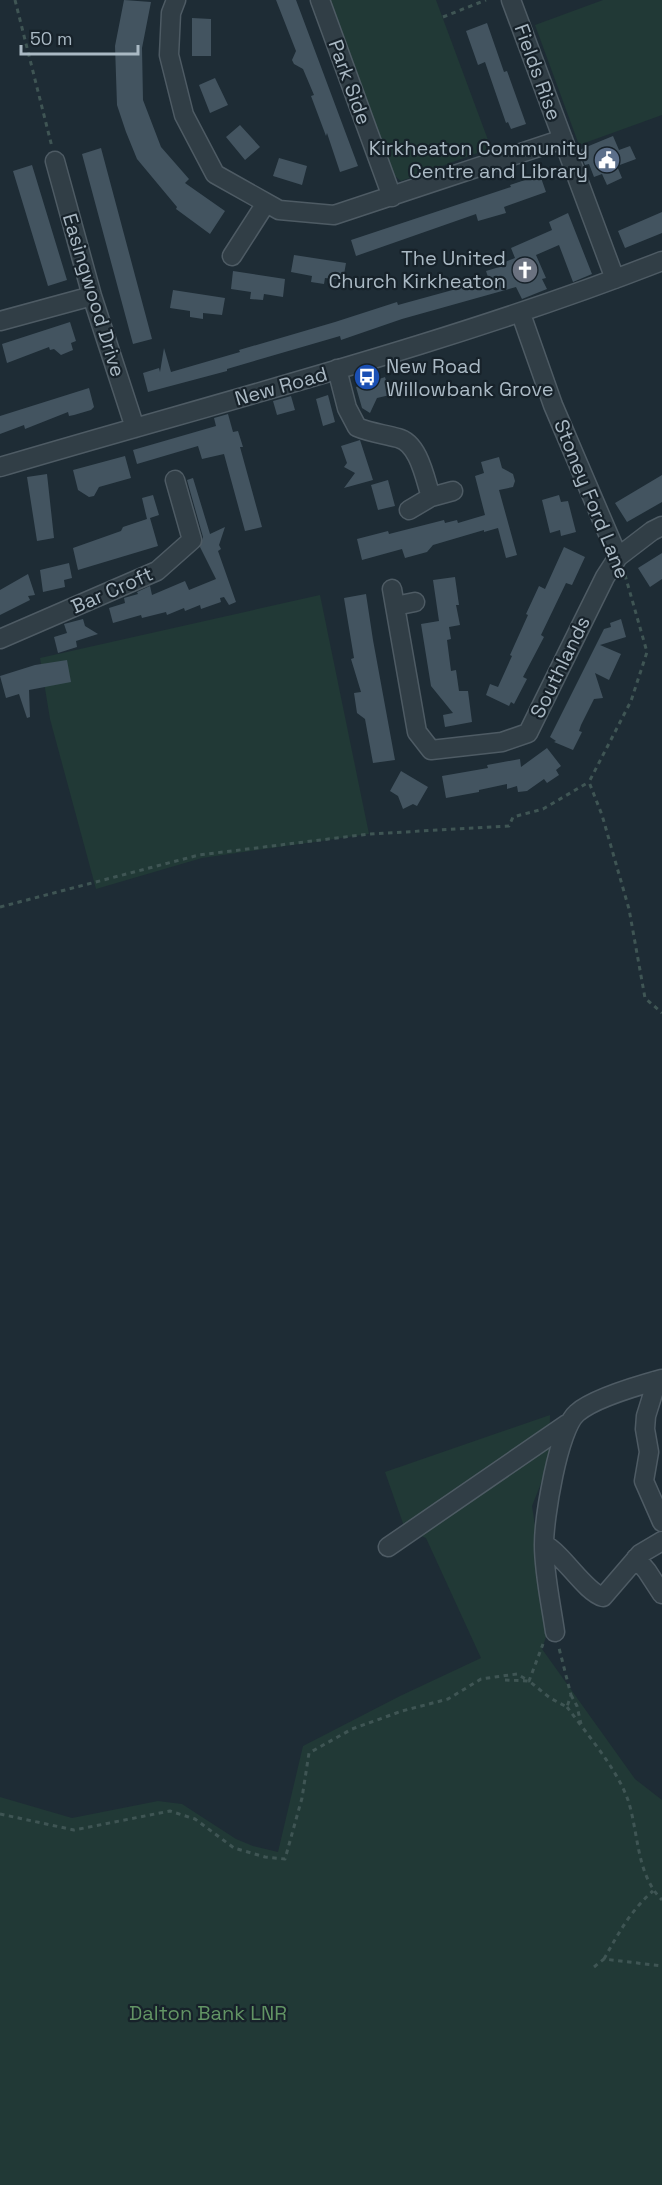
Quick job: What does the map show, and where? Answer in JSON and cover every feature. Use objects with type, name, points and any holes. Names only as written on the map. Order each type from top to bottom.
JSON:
[{"type":"street","points":[[176,0],[171,13],[169,55],[184,115],[214,174],[279,210],[334,215],[563,139]]},
{"type":"street","name":"Park Side","points":[[320,0],[392,197]]},
{"type":"street","name":"Fields Rise","points":[[512,0],[615,279]]},
{"type":"street","name":"Easingwood Drive","points":[[55,161],[92,296],[135,428]]},
{"type":"street","points":[[231,256],[266,203]]},
{"type":"street","name":"New Road","points":[[0,467],[521,314],[662,261]]},
{"type":"street","points":[[0,321],[92,296]]},
{"type":"street","name":"Stoney Ford Lane","points":[[521,314],[554,405],[618,557]]},
{"type":"street","points":[[337,369],[347,408],[357,427],[372,434],[401,438],[414,449],[431,497]]},
{"type":"street","name":"Bar Croft","points":[[0,639],[157,571],[192,540],[175,480]]},
{"type":"street","points":[[409,510],[431,497],[453,491]]},
{"type":"street","points":[[618,557],[651,531],[662,526]]},
{"type":"street","name":"Southlands","points":[[415,602],[394,598],[417,732],[431,750],[502,741],[528,734],[605,577],[618,557]]},
{"type":"street","points":[[388,1547],[567,1424],[577,1412],[590,1404],[658,1380]]},
{"type":"street","points":[[658,1380],[646,1416],[645,1429],[649,1452],[644,1481],[662,1522]]},
{"type":"street","points":[[554,1624],[544,1544],[553,1473],[567,1424]]},
{"type":"street","points":[[544,1544],[557,1553],[599,1596],[606,1595],[636,1558],[662,1540]]},
{"type":"street","points":[[636,1558],[662,1594]]},
{"type":"path","points":[[15,0],[55,161]]},
{"type":"path","points":[[443,17],[486,0]]},
{"type":"path","name":"Stoney Ford Lane","points":[[589,783],[631,701],[647,652],[618,557]]},
{"type":"path","points":[[0,907],[199,855],[369,834],[508,826],[513,817],[543,809],[589,783],[602,815],[629,909],[645,998],[662,1014]]},
{"type":"path","points":[[529,1681],[554,1624]]},
{"type":"path","points":[[554,1624],[570,1695],[577,1706],[581,1725]]},
{"type":"path","points":[[0,1814],[74,1830],[170,1811],[195,1819],[234,1848],[265,1857],[285,1858],[302,1798],[309,1753],[352,1729],[402,1711],[447,1699],[481,1679],[517,1674],[550,1698],[567,1707],[615,1774],[627,1799],[645,1874],[653,1892],[662,1900]]},
{"type":"path","points":[[505,1680],[529,1681]]},
{"type":"path","points":[[567,1707],[570,1695]]},
{"type":"path","points":[[594,1967],[604,1959],[618,1933],[639,1904],[653,1892]]},
{"type":"path","points":[[604,1959],[662,1966]]},
{"type":"green space","points":[[329,0],[436,0],[491,148],[401,181],[390,172]]},
{"type":"green space","points":[[603,0],[662,0],[662,115],[579,145],[535,25]]},
{"type":"green space","points":[[320,595],[369,834],[202,858],[96,889],[50,719],[40,658]]},
{"type":"green space","name":"Dalton Bank LNR","points":[[550,1415],[549,1463],[532,1506],[550,1625],[542,1649],[635,1779],[662,1800],[662,2185],[0,2185],[0,1797],[72,1818],[158,1801],[182,1804],[236,1839],[278,1852],[303,1746],[400,1696],[481,1658],[426,1538],[405,1529],[385,1472]]},
{"type":"building","points":[[124,0],[151,2],[142,48],[143,100],[161,147],[189,179],[185,183],[225,211],[210,234],[176,209],[177,207],[137,159],[126,132],[117,105],[115,46]]},
{"type":"building","points":[[276,0],[296,0],[358,166],[340,172],[303,69],[294,64],[292,60],[296,51]]},
{"type":"building","points":[[192,18],[211,19],[211,56],[192,56]]},
{"type":"building","points":[[487,23],[526,124],[511,129],[508,122],[506,123],[485,62],[478,65],[466,31]]},
{"type":"building","points":[[215,78],[228,105],[210,113],[199,85]]},
{"type":"building","points":[[240,125],[260,147],[245,160],[226,137]]},
{"type":"building","name":"Kirkheaton Community Centre and Library","points":[[613,136],[619,150],[630,146],[636,159],[617,166],[622,178],[607,185],[602,174],[594,177],[589,164],[585,165],[579,150]]},
{"type":"building","points":[[101,148],[152,339],[133,344],[82,154]]},
{"type":"building","points":[[279,158],[307,166],[302,185],[273,176]]},
{"type":"building","points":[[32,165],[67,280],[48,286],[13,171]]},
{"type":"building","points":[[540,175],[546,192],[504,207],[506,213],[478,221],[476,214],[356,256],[351,240],[511,187],[510,185]]},
{"type":"building","points":[[662,212],[662,233],[625,248],[618,231]]},
{"type":"building","points":[[568,213],[592,274],[573,282],[559,245],[536,255],[546,278],[542,279],[547,289],[522,299],[516,287],[402,319],[341,340],[340,336],[227,369],[227,371],[148,392],[143,373],[159,368],[160,372],[164,348],[171,372],[397,302],[398,305],[489,280],[486,271],[506,265],[505,262],[515,258],[511,248],[552,230],[549,222]]},
{"type":"building","points":[[294,255],[346,263],[343,280],[325,278],[324,284],[311,282],[312,276],[291,272]]},
{"type":"building","points":[[233,271],[285,279],[283,297],[264,294],[263,300],[250,299],[251,292],[231,289]]},
{"type":"building","points":[[173,290],[225,298],[222,315],[203,313],[203,319],[190,317],[190,311],[170,308]]},
{"type":"building","points":[[70,322],[76,341],[71,343],[73,350],[61,355],[54,349],[50,350],[49,347],[7,363],[2,344]]},
{"type":"building","points":[[385,377],[390,395],[377,398],[370,413],[362,408],[356,387]]},
{"type":"building","points":[[89,388],[94,407],[91,410],[69,416],[68,412],[25,429],[24,425],[0,434],[0,416]]},
{"type":"building","points":[[328,395],[335,422],[323,426],[316,399]]},
{"type":"building","points":[[291,396],[295,410],[277,415],[273,401]]},
{"type":"building","points":[[228,414],[233,432],[238,431],[243,447],[240,447],[262,527],[245,531],[224,454],[202,459],[198,446],[137,464],[133,450],[216,426],[214,418]]},
{"type":"building","points":[[360,440],[373,480],[344,488],[355,473],[344,467],[347,463],[341,446]]},
{"type":"building","points":[[125,456],[131,478],[99,487],[94,496],[89,497],[78,490],[73,470]]},
{"type":"building","points":[[499,457],[502,468],[513,474],[515,481],[513,487],[499,490],[517,555],[506,558],[498,528],[433,545],[427,552],[405,558],[402,549],[362,560],[357,539],[388,531],[389,534],[444,520],[445,523],[457,520],[458,523],[485,515],[475,476],[484,473],[481,462]]},
{"type":"building","points":[[47,474],[54,538],[37,541],[27,477]]},
{"type":"building","points":[[662,475],[662,502],[627,522],[615,503]]},
{"type":"building","points":[[193,478],[210,534],[225,527],[219,545],[221,549],[218,551],[236,602],[229,605],[224,597],[220,598],[221,602],[201,609],[200,605],[167,615],[166,612],[142,618],[141,615],[113,623],[109,608],[125,603],[124,598],[138,594],[137,592],[150,586],[152,595],[185,581],[189,590],[216,579],[200,547],[203,537],[187,480]]},
{"type":"building","points":[[388,480],[395,506],[378,510],[371,485]]},
{"type":"building","points":[[153,495],[159,515],[147,519],[142,498]]},
{"type":"building","points":[[559,495],[561,502],[568,501],[576,532],[561,536],[560,530],[550,533],[542,500]]},
{"type":"building","points":[[150,518],[158,546],[78,570],[73,548]]},
{"type":"building","points":[[564,547],[585,557],[572,585],[566,583],[541,635],[544,637],[523,677],[527,679],[514,704],[511,702],[509,706],[486,695],[490,684],[498,687],[539,586],[545,589]]},
{"type":"building","points":[[662,553],[662,579],[650,587],[638,568]]},
{"type":"building","points":[[69,563],[72,578],[64,580],[65,587],[43,592],[40,570]]},
{"type":"building","points":[[28,574],[35,595],[28,596],[30,600],[0,615],[0,590]]},
{"type":"building","points":[[455,577],[459,605],[456,605],[460,625],[449,627],[451,639],[447,640],[451,671],[456,670],[459,691],[468,691],[472,722],[445,727],[443,715],[453,713],[431,686],[421,624],[439,621],[433,580]]},
{"type":"building","points":[[366,594],[395,760],[373,763],[365,719],[357,713],[354,693],[361,692],[351,659],[354,658],[344,598]]},
{"type":"building","points":[[83,619],[85,626],[98,634],[76,641],[77,647],[58,653],[54,637],[67,633],[64,624]]},
{"type":"building","points":[[621,619],[626,637],[600,645],[621,654],[609,680],[595,673],[603,698],[594,699],[581,725],[579,731],[582,732],[573,750],[554,742],[556,741],[550,737],[604,629],[611,627],[610,623]]},
{"type":"building","points":[[67,660],[71,682],[29,690],[30,717],[27,718],[19,694],[6,698],[0,676],[35,665]]},
{"type":"building","points":[[547,748],[561,766],[556,770],[559,775],[547,783],[544,779],[527,791],[518,792],[517,786],[507,789],[507,784],[446,798],[442,776],[488,768],[487,765],[520,759],[521,767]]},
{"type":"building","points":[[401,771],[428,787],[417,806],[413,804],[403,809],[398,796],[390,791]]},
{"type":"place","name":"Kirkheaton Community Centre and Library","points":[[607,160]]},
{"type":"place","name":"The United Church Kirkheaton","points":[[525,270]]},
{"type":"place","name":"New Road Willowbank Grove","points":[[367,377]]}]
